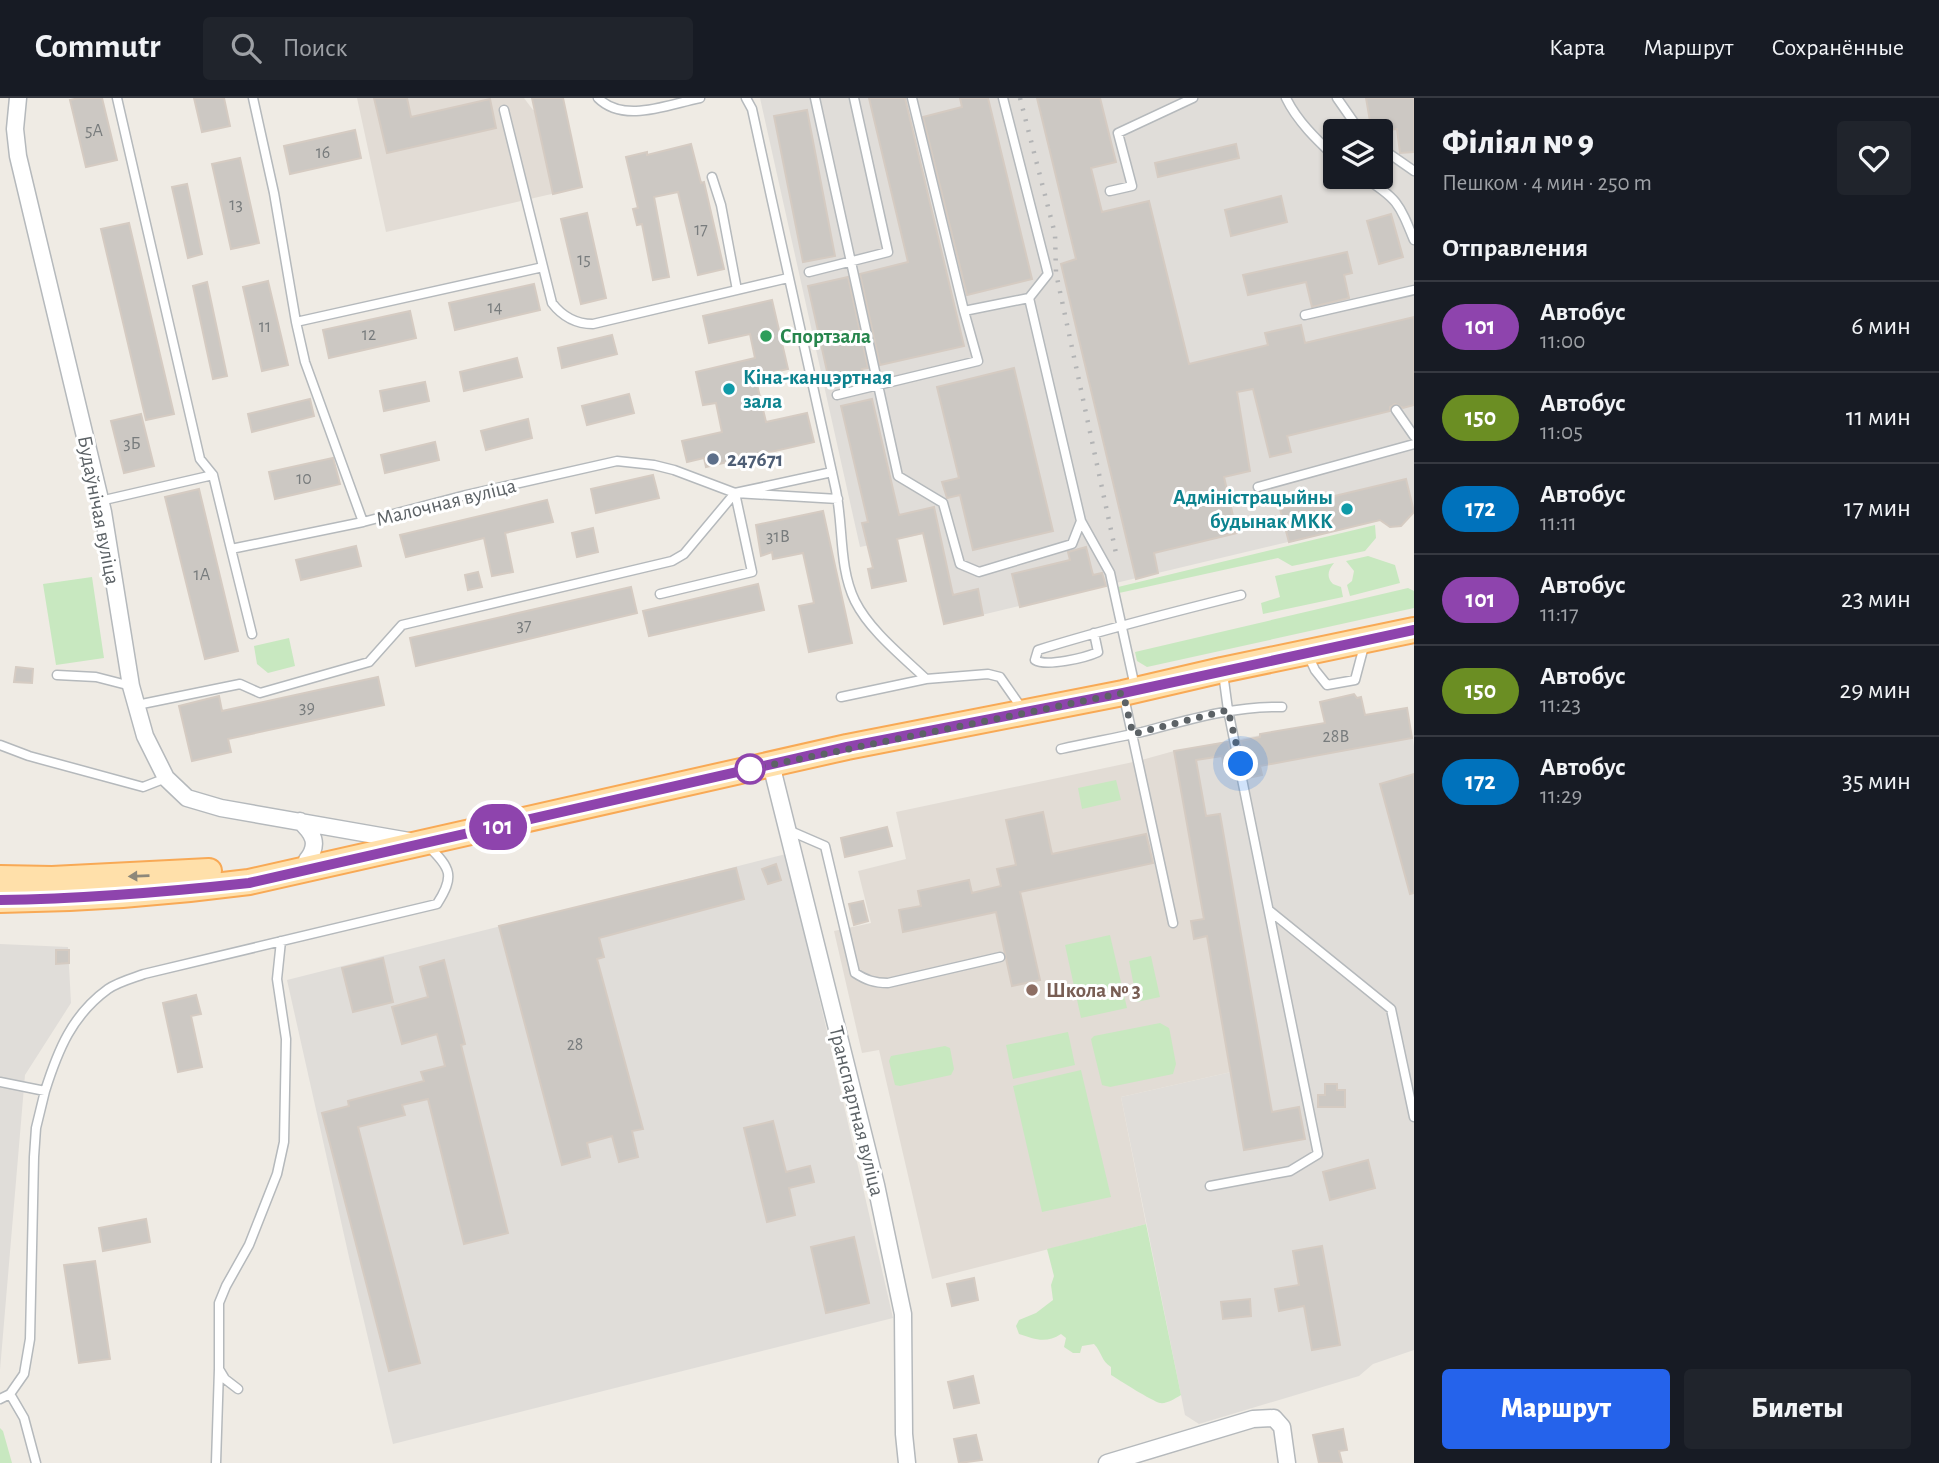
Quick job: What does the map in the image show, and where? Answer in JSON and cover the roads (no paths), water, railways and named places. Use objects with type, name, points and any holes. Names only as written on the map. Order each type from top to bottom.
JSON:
[{"type":"main road","points":[[0,878],[169,875],[307,860],[374,844],[425,844],[631,794],[1414,630]]},
{"type":"main road","points":[[0,900],[64,899],[249,883],[374,844]]},
{"type":"street","name":"Будаўнічая вуліца","points":[[18,98],[15,129],[18,156],[100,501],[131,686],[145,736],[166,778],[187,797],[221,808],[300,821],[374,844]]},
{"type":"street","name":"Транспартная вуліца","points":[[771,764],[876,1185],[903,1314],[904,1434],[907,1463]]},
{"type":"street","points":[[300,821],[311,832],[315,841],[313,852],[307,860]]},
{"type":"street","points":[[1107,1463],[1253,1419],[1274,1418],[1282,1427],[1287,1463]]},
{"type":"lane","points":[[117,98],[200,459],[213,475],[252,634]]},
{"type":"lane","name":"Малочная вуліца","points":[[253,98],[274,193],[305,362],[363,522],[466,495],[617,461],[644,463],[674,470],[735,493],[838,499]]},
{"type":"lane","points":[[598,98],[613,110],[626,111],[700,98]]},
{"type":"lane","points":[[746,98],[752,109],[838,499],[847,580],[862,613],[926,679]]},
{"type":"lane","points":[[815,98],[898,476],[943,503],[960,564],[979,572],[1072,544],[1081,521]]},
{"type":"lane","points":[[809,272],[888,252],[853,98]]},
{"type":"lane","points":[[837,395],[978,360],[912,98]]},
{"type":"lane","points":[[964,311],[1028,298],[1048,274],[1003,98]]},
{"type":"lane","points":[[1110,191],[1132,186],[1118,133],[1192,98]]},
{"type":"lane","points":[[1286,98],[1290,107],[1323,146]]},
{"type":"lane","points":[[1337,98],[1352,119]]},
{"type":"lane","points":[[504,110],[552,303],[559,312],[585,324],[593,324],[788,278]]},
{"type":"lane","points":[[1393,156],[1414,171]]},
{"type":"lane","points":[[712,177],[721,205],[737,290]]},
{"type":"lane","points":[[1383,189],[1391,194],[1404,214],[1414,240]]},
{"type":"lane","points":[[296,322],[543,267]]},
{"type":"lane","points":[[1305,315],[1414,290]]},
{"type":"lane","points":[[1028,298],[1081,521],[1110,573],[1121,625],[1133,734],[1173,923]]},
{"type":"lane","points":[[1396,410],[1414,436]]},
{"type":"lane","points":[[1258,487],[1414,444]]},
{"type":"lane","points":[[137,705],[240,684],[260,693],[369,662],[402,625],[672,561],[684,554],[735,493],[832,472]]},
{"type":"lane","points":[[100,501],[213,475]]},
{"type":"lane","points":[[660,594],[752,572],[735,493]]},
{"type":"lane","points":[[231,549],[363,522]]},
{"type":"lane","points":[[1094,633],[1098,652],[1087,657],[1043,663],[1035,660],[1038,650],[1094,633],[1121,625],[1241,595]]},
{"type":"lane","points":[[1306,653],[1327,685],[1355,680],[1366,641]]},
{"type":"lane","points":[[1210,1186],[1290,1171],[1318,1154],[1222,670]]},
{"type":"lane","points":[[841,697],[926,679],[988,674],[1000,677],[1024,713]]},
{"type":"lane","points":[[57,675],[96,677],[131,686]]},
{"type":"lane","points":[[1061,748],[1133,734],[1228,710],[1259,706],[1282,707]]},
{"type":"lane","points":[[0,745],[29,756],[143,787],[166,778]]},
{"type":"lane","points":[[788,830],[825,846],[855,973],[863,978],[874,983],[888,983],[1000,957]]},
{"type":"lane","points":[[0,1399],[10,1394],[24,1374],[30,1339],[36,1128],[58,1052],[69,1030],[82,1013],[110,988],[144,974],[437,904],[450,877],[442,860],[425,844]]},
{"type":"lane","points":[[1270,911],[1391,1009],[1414,1117]]},
{"type":"lane","points":[[216,1463],[219,1303],[254,1233],[277,1174],[284,1142],[286,1039],[277,979],[281,941]]},
{"type":"lane","points":[[0,1082],[45,1091]]},
{"type":"lane","points":[[219,1369],[225,1379],[239,1389]]},
{"type":"lane","points":[[10,1394],[24,1418],[36,1463]]},
{"type":"railway","points":[[1020,98],[1055,234],[1056,273],[1117,558]]},
{"type":"place","name":"Спортзала","points":[[766,336]]},
{"type":"place","name":"Кіна-канцэртная зала","points":[[729,389]]},
{"type":"place","name":"247671","points":[[713,459]]},
{"type":"place","name":"Адміністрацыйны будынак МКК","points":[[1347,509]]},
{"type":"place","name":"Школа № 3","points":[[1032,990]]}]
